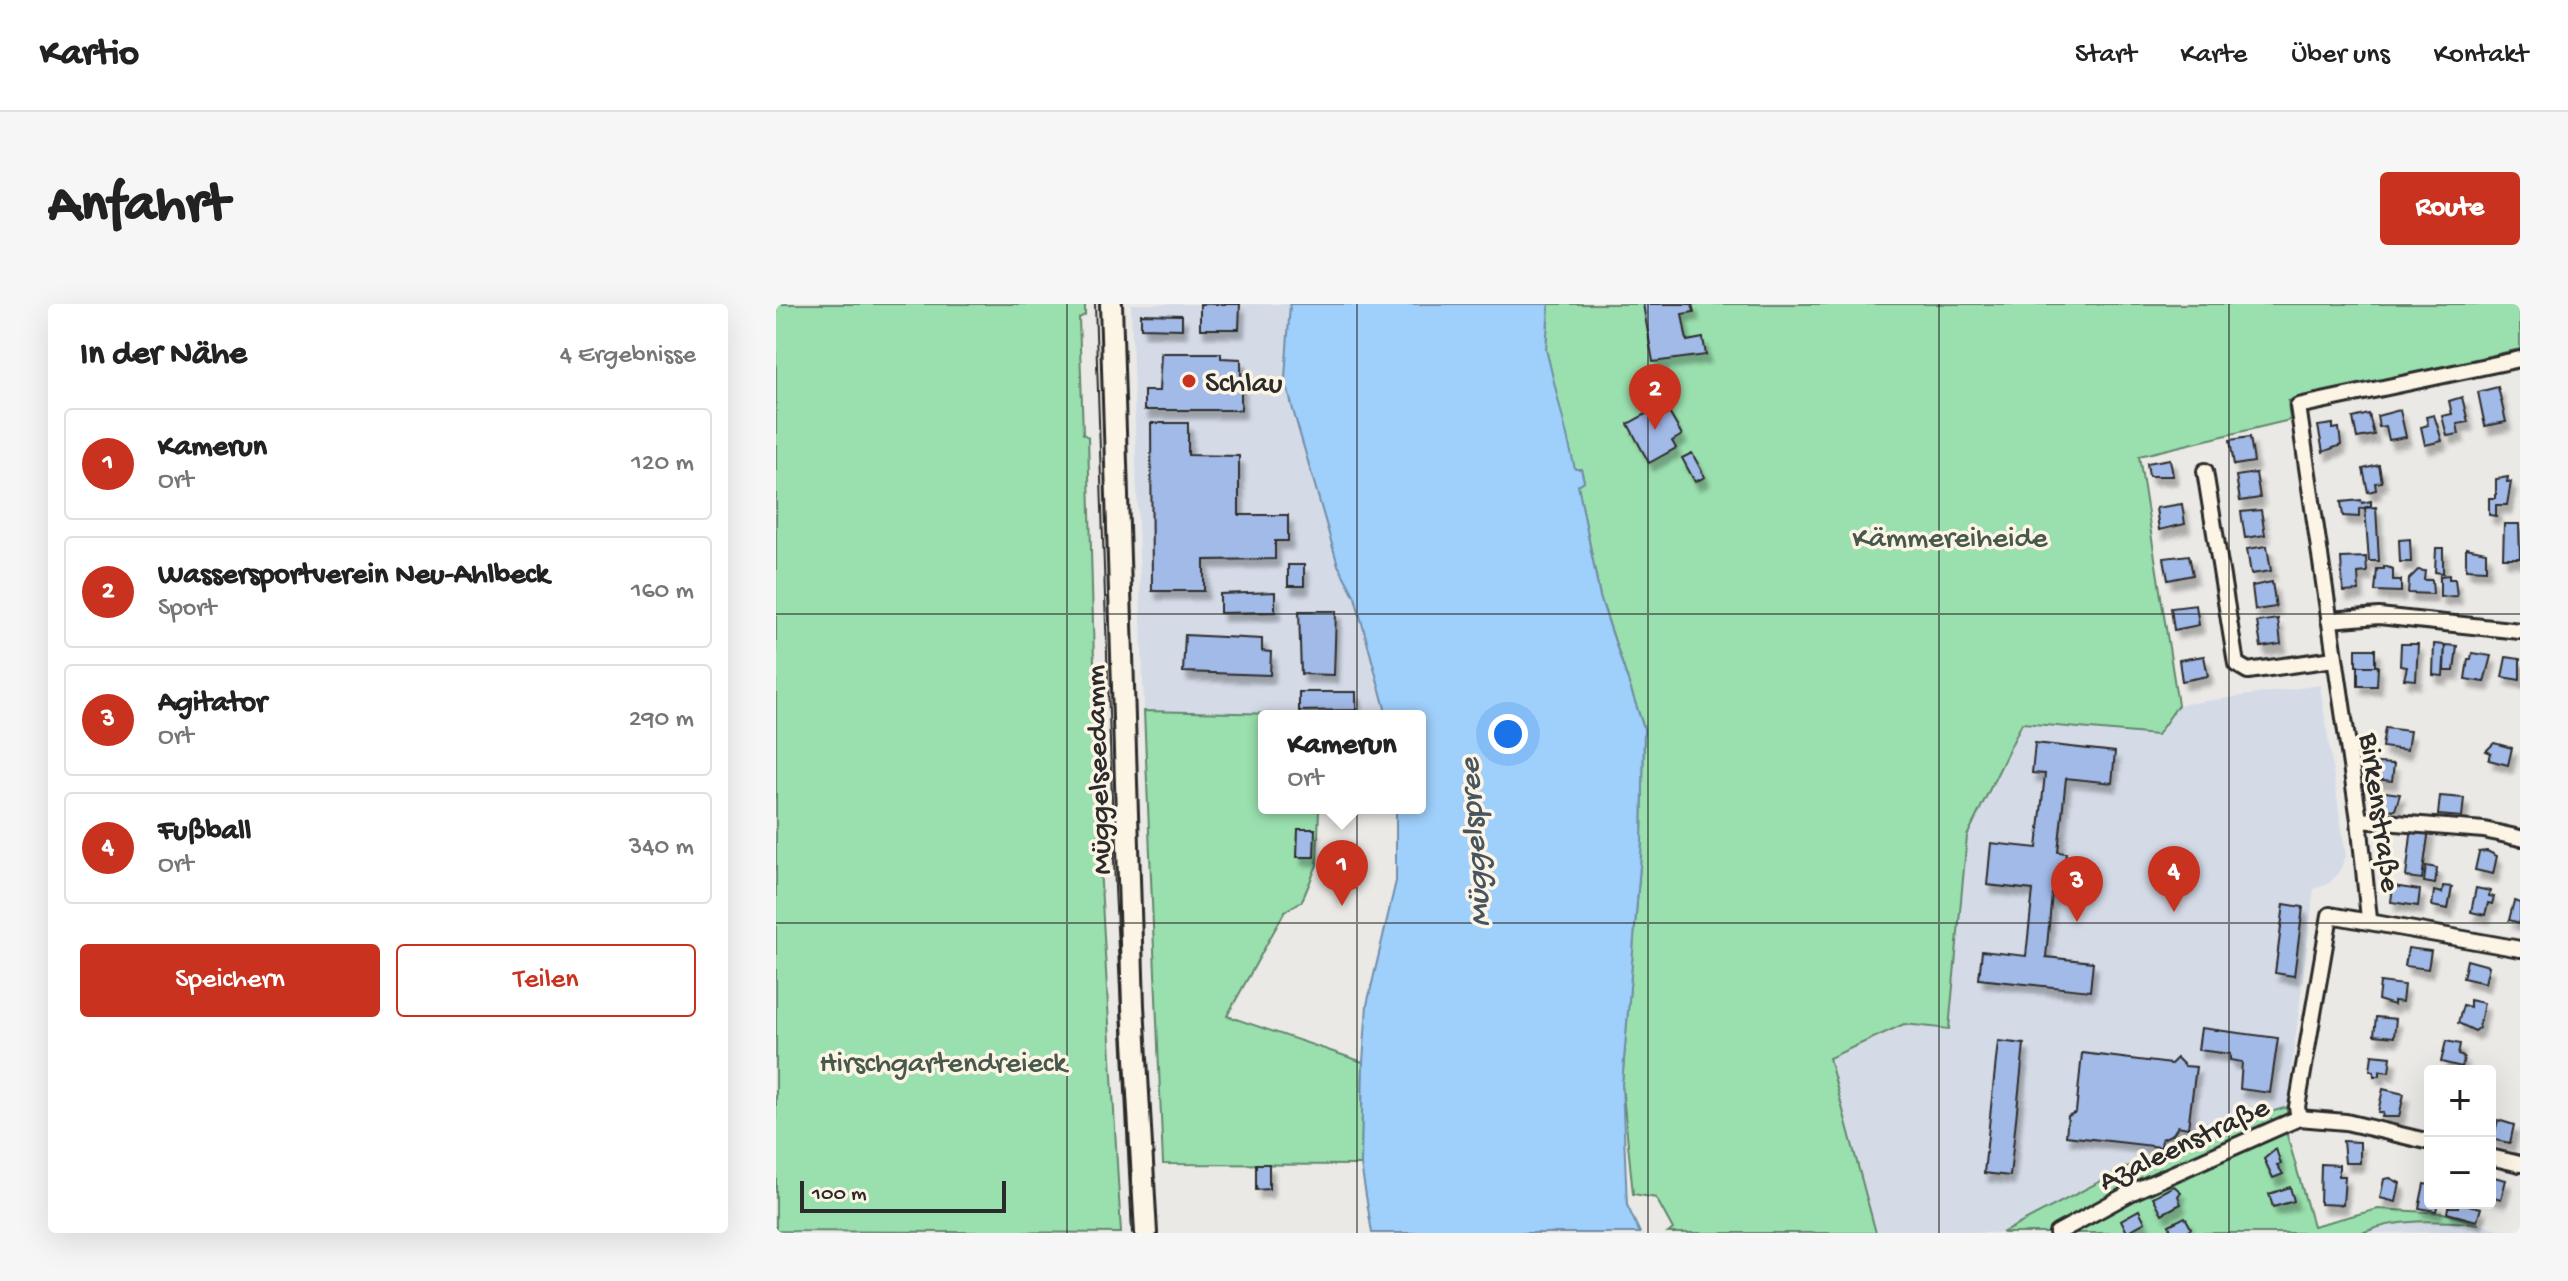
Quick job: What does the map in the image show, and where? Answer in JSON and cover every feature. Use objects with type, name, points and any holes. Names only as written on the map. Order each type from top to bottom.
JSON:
[{"type":"main road","name":"Müggelseedamm","points":[[1111,304],[1133,1006],[1146,1233]]},
{"type":"street","name":"Birkenstraße","points":[[2299,1118],[2297,1107],[2326,924],[2330,915],[2369,919],[2359,820],[2298,406],[2520,359]]},
{"type":"street","points":[[2205,471],[2236,664],[2248,671],[2334,659]]},
{"type":"street","points":[[2329,620],[2379,616],[2520,631]]},
{"type":"street","points":[[2359,820],[2484,830],[2520,838]]},
{"type":"street","points":[[2369,919],[2520,949]]},
{"type":"street","name":"Azaleenstraße","points":[[2057,1233],[2132,1192],[2299,1118],[2346,1122],[2424,1141]]},
{"type":"street","points":[[2496,1158],[2520,1164]]},
{"type":"shaded area","points":[[1131,304],[1290,304],[1285,378],[1338,565],[1355,597],[1385,710],[1258,710],[1258,713],[1144,711]]},
{"type":"shaded area","points":[[2320,685],[2346,856],[2340,871],[2329,883],[2314,889],[2287,1107],[2179,1140],[2002,1233],[1876,1233],[1829,1058],[1904,1024],[1949,1028],[1967,836],[2022,722],[2157,735],[2178,705]]},
{"type":"shaded area","points":[[2436,1221],[2479,1224],[2511,1232],[2362,1233],[2402,1223]]},
{"type":"green space","name":"Hirschgartendreieck","points":[[776,304],[1085,304],[1085,315],[1079,318],[1083,434],[1088,437],[1099,849],[1121,1233],[776,1231]]},
{"type":"green space","name":"Kämmereiheide","points":[[1549,304],[2520,304],[2520,349],[2288,401],[2290,420],[2139,456],[2178,705],[2157,735],[2022,723],[1967,836],[1949,1029],[1904,1024],[1829,1058],[1876,1233],[1668,1233],[1673,1229],[1656,1198],[1633,1194],[1622,1084],[1642,841],[1644,729],[1600,596],[1578,485],[1584,481],[1581,469],[1575,470],[1570,454],[1546,349]]},
{"type":"green space","points":[[1144,711],[1258,713],[1258,814],[1319,814],[1317,865],[1302,901],[1285,911],[1227,1016],[1363,1062],[1361,1165],[1163,1164]]},
{"type":"green space","points":[[2287,1107],[2287,1135],[2313,1226],[2378,1209],[2443,1213],[2479,1224],[2405,1222],[2362,1233],[2002,1233],[2179,1140]]},
{"type":"water","name":"Müggelspree","points":[[1290,304],[1549,304],[1546,349],[1575,469],[1581,469],[1584,481],[1578,485],[1600,597],[1644,729],[1642,841],[1622,1084],[1627,1205],[1640,1233],[1372,1233],[1361,1165],[1367,1005],[1396,881],[1396,814],[1426,814],[1426,710],[1385,710],[1355,597],[1338,565],[1285,378]]},
{"type":"building","points":[[1200,304],[1240,304],[1239,329],[1200,329]]},
{"type":"building","points":[[1643,304],[1692,304],[1694,312],[1682,314],[1687,341],[1703,338],[1706,355],[1653,362]]},
{"type":"building","points":[[1141,314],[1182,315],[1182,329],[1141,328]]},
{"type":"building","points":[[1161,353],[1221,353],[1221,358],[1241,359],[1241,410],[1144,410],[1144,391],[1159,391]]},
{"type":"building","points":[[2498,387],[2506,422],[2485,426],[2478,392]]},
{"type":"building","points":[[2462,397],[2468,422],[2457,424],[2459,434],[2447,436],[2442,416],[2452,414],[2449,401]]},
{"type":"building","points":[[1664,404],[1682,435],[1672,441],[1676,448],[1649,463],[1628,424]]},
{"type":"building","points":[[2400,410],[2406,437],[2389,440],[2386,426],[2379,427],[2377,416]]},
{"type":"building","points":[[2369,414],[2374,435],[2357,438],[2353,418]]},
{"type":"building","points":[[2434,415],[2442,441],[2425,445],[2421,427],[2428,425],[2426,417]]},
{"type":"building","points":[[1151,423],[1188,423],[1188,455],[1239,456],[1239,515],[1288,515],[1288,541],[1275,541],[1275,559],[1204,560],[1204,591],[1152,591]]},
{"type":"building","points":[[2333,424],[2333,429],[2339,428],[2341,445],[2323,452],[2318,426]]},
{"type":"building","points":[[2250,437],[2254,462],[2234,465],[2230,440]]},
{"type":"building","points":[[1692,453],[1705,477],[1695,482],[1682,458]]},
{"type":"building","points":[[2170,459],[2173,476],[2149,476],[2147,463]]},
{"type":"building","points":[[2379,465],[2382,482],[2375,483],[2376,490],[2368,492],[2363,469]]},
{"type":"building","points":[[2256,473],[2260,498],[2240,501],[2236,476]]},
{"type":"building","points":[[2508,477],[2507,482],[2511,482],[2507,505],[2496,505],[2496,516],[2489,515],[2489,498],[2496,498],[2496,479]]},
{"type":"building","points":[[2361,500],[2362,503],[2371,501],[2371,506],[2359,509],[2359,517],[2343,516],[2341,502]]},
{"type":"building","points":[[2182,504],[2185,524],[2159,530],[2156,508]]},
{"type":"building","points":[[2376,507],[2379,561],[2369,561],[2365,508]]},
{"type":"building","points":[[2261,510],[2265,535],[2245,538],[2241,512]]},
{"type":"building","points":[[2504,524],[2519,524],[2520,558],[2503,558]]},
{"type":"building","points":[[2410,539],[2411,562],[2400,562],[2399,540]]},
{"type":"building","points":[[2267,546],[2271,571],[2251,574],[2247,549]]},
{"type":"building","points":[[2436,548],[2443,548],[2443,573],[2435,572]]},
{"type":"building","points":[[2466,548],[2486,552],[2486,570],[2466,569]]},
{"type":"building","points":[[2189,555],[2193,575],[2168,580],[2164,558]]},
{"type":"building","points":[[2366,557],[2367,572],[2358,573],[2359,591],[2343,592],[2341,558]]},
{"type":"building","points":[[1288,565],[1304,565],[1304,586],[1288,586]]},
{"type":"building","points":[[2384,566],[2393,569],[2393,580],[2401,580],[2401,592],[2375,591],[2377,569],[2384,569]]},
{"type":"building","points":[[2418,570],[2425,571],[2424,580],[2432,580],[2433,594],[2408,593],[2409,579]]},
{"type":"building","points":[[2449,575],[2449,579],[2455,579],[2457,596],[2440,597],[2440,576]]},
{"type":"building","points":[[2272,582],[2276,607],[2255,610],[2252,586]]},
{"type":"building","points":[[1275,592],[1275,612],[1220,613],[1220,594]]},
{"type":"building","points":[[2196,605],[2199,625],[2174,630],[2171,608]]},
{"type":"building","points":[[1299,611],[1336,611],[1334,675],[1301,674]]},
{"type":"building","points":[[2278,619],[2281,644],[2261,647],[2257,622]]},
{"type":"building","points":[[1185,635],[1262,639],[1262,651],[1271,652],[1270,675],[1183,672]]},
{"type":"building","points":[[2401,644],[2418,644],[2416,680],[2404,679],[2407,667],[2400,666]]},
{"type":"building","points":[[2434,644],[2445,645],[2443,676],[2433,675]]},
{"type":"building","points":[[2445,645],[2457,646],[2454,671],[2444,671]]},
{"type":"building","points":[[2356,649],[2375,649],[2375,666],[2356,666]]},
{"type":"building","points":[[2472,653],[2491,656],[2484,682],[2465,679]]},
{"type":"building","points":[[2204,656],[2208,676],[2182,681],[2179,660]]},
{"type":"building","points":[[2506,657],[2520,659],[2520,680],[2502,677]]},
{"type":"building","points":[[2358,666],[2378,666],[2377,686],[2358,686]]},
{"type":"building","points":[[1299,692],[1356,692],[1356,710],[1299,710]]},
{"type":"building","points":[[2385,728],[2410,731],[2407,750],[2382,747]]},
{"type":"building","points":[[2035,743],[2115,752],[2112,783],[2066,778],[2058,852],[2066,853],[2061,894],[2052,893],[2046,957],[2093,962],[2090,991],[1979,979],[1982,951],[2026,956],[2033,890],[1987,885],[1991,843],[2037,848],[2045,774],[2032,773]]},
{"type":"building","points":[[2494,743],[2512,748],[2508,765],[2489,760],[2491,753],[2486,751]]},
{"type":"building","points":[[2377,763],[2394,764],[2392,781],[2375,779]]},
{"type":"building","points":[[2378,791],[2400,794],[2395,810],[2377,808]]},
{"type":"building","points":[[2440,796],[2464,798],[2462,817],[2438,815]]},
{"type":"building","points":[[2412,827],[2429,829],[2422,879],[2406,877]]},
{"type":"building","points":[[1298,829],[1315,829],[1314,857],[1297,857]]},
{"type":"building","points":[[2487,851],[2497,856],[2493,874],[2475,870],[2479,852]]},
{"type":"building","points":[[2426,866],[2437,868],[2435,884],[2424,882]]},
{"type":"building","points":[[2393,886],[2420,890],[2418,906],[2391,902]]},
{"type":"building","points":[[2443,886],[2452,887],[2448,909],[2432,906],[2434,891],[2442,893]]},
{"type":"building","points":[[2476,888],[2490,891],[2489,896],[2494,897],[2492,904],[2488,903],[2485,915],[2471,912]]},
{"type":"building","points":[[2514,901],[2520,903],[2520,923],[2509,920]]},
{"type":"building","points":[[2284,904],[2303,907],[2294,976],[2275,973]]},
{"type":"building","points":[[2408,948],[2431,951],[2428,969],[2405,966]]},
{"type":"building","points":[[2467,960],[2489,966],[2485,983],[2463,978]]},
{"type":"building","points":[[2380,982],[2404,985],[2402,1002],[2394,1001],[2394,1005],[2378,1000]]},
{"type":"building","points":[[2470,1000],[2484,1003],[2479,1028],[2475,1031],[2458,1023],[2463,1005],[2470,1007]]},
{"type":"building","points":[[2376,1017],[2396,1019],[2394,1037],[2374,1035]]},
{"type":"building","points":[[2201,1028],[2278,1038],[2270,1093],[2240,1089],[2242,1062],[2230,1060],[2230,1054],[2198,1050]]},
{"type":"building","points":[[1998,1041],[2024,1044],[2010,1176],[1984,1173]]},
{"type":"building","points":[[2446,1041],[2460,1044],[2458,1055],[2464,1057],[2462,1065],[2441,1062]]},
{"type":"building","points":[[2082,1053],[2171,1064],[2177,1058],[2185,1066],[2196,1067],[2188,1128],[2178,1126],[2173,1134],[2162,1139],[2161,1147],[2066,1136],[2068,1116],[2076,1112]]},
{"type":"building","points":[[2372,1055],[2391,1057],[2389,1072],[2380,1071],[2380,1076],[2374,1076],[2374,1071],[2370,1070]]},
{"type":"building","points":[[2383,1089],[2404,1094],[2399,1117],[2382,1117],[2383,1113],[2378,1112]]},
{"type":"building","points":[[2498,1120],[2514,1125],[2510,1143],[2496,1140]]},
{"type":"building","points":[[2343,1141],[2360,1142],[2360,1163],[2345,1163]]},
{"type":"building","points":[[2276,1149],[2281,1164],[2277,1165],[2283,1174],[2273,1178],[2264,1159]]},
{"type":"building","points":[[1256,1164],[1269,1164],[1269,1189],[1256,1190]]},
{"type":"building","points":[[2321,1164],[2339,1165],[2339,1176],[2345,1176],[2343,1205],[2320,1204]]},
{"type":"building","points":[[2390,1178],[2400,1183],[2396,1202],[2380,1198],[2384,1179]]},
{"type":"building","points":[[2496,1178],[2506,1180],[2501,1199],[2496,1198]]},
{"type":"building","points":[[2424,1184],[2424,1209],[2419,1208]]},
{"type":"building","points":[[2174,1186],[2181,1192],[2178,1196],[2181,1204],[2162,1214],[2153,1197]]},
{"type":"building","points":[[2290,1187],[2294,1201],[2273,1207],[2269,1194]]},
{"type":"building","points":[[2448,1209],[2481,1209],[2477,1221],[2447,1213]]},
{"type":"building","points":[[2139,1210],[2145,1222],[2127,1232],[2121,1220]]},
{"type":"building","points":[[2185,1217],[2191,1228],[2187,1233],[2167,1233],[2171,1231],[2169,1225]]},
{"type":"tram line","points":[[1095,304],[1115,888],[1132,1233]]},
{"type":"place","name":"Schlau","points":[[1189,381]]},
{"type":"place","name":"Wassersportverein Neu-Ahlbeck","points":[[1655,430]]},
{"type":"place","name":"Kamerun","points":[[1342,906]]},
{"type":"place","name":"Fußball","points":[[2174,912]]},
{"type":"place","name":"Agitator","points":[[2077,922]]}]
